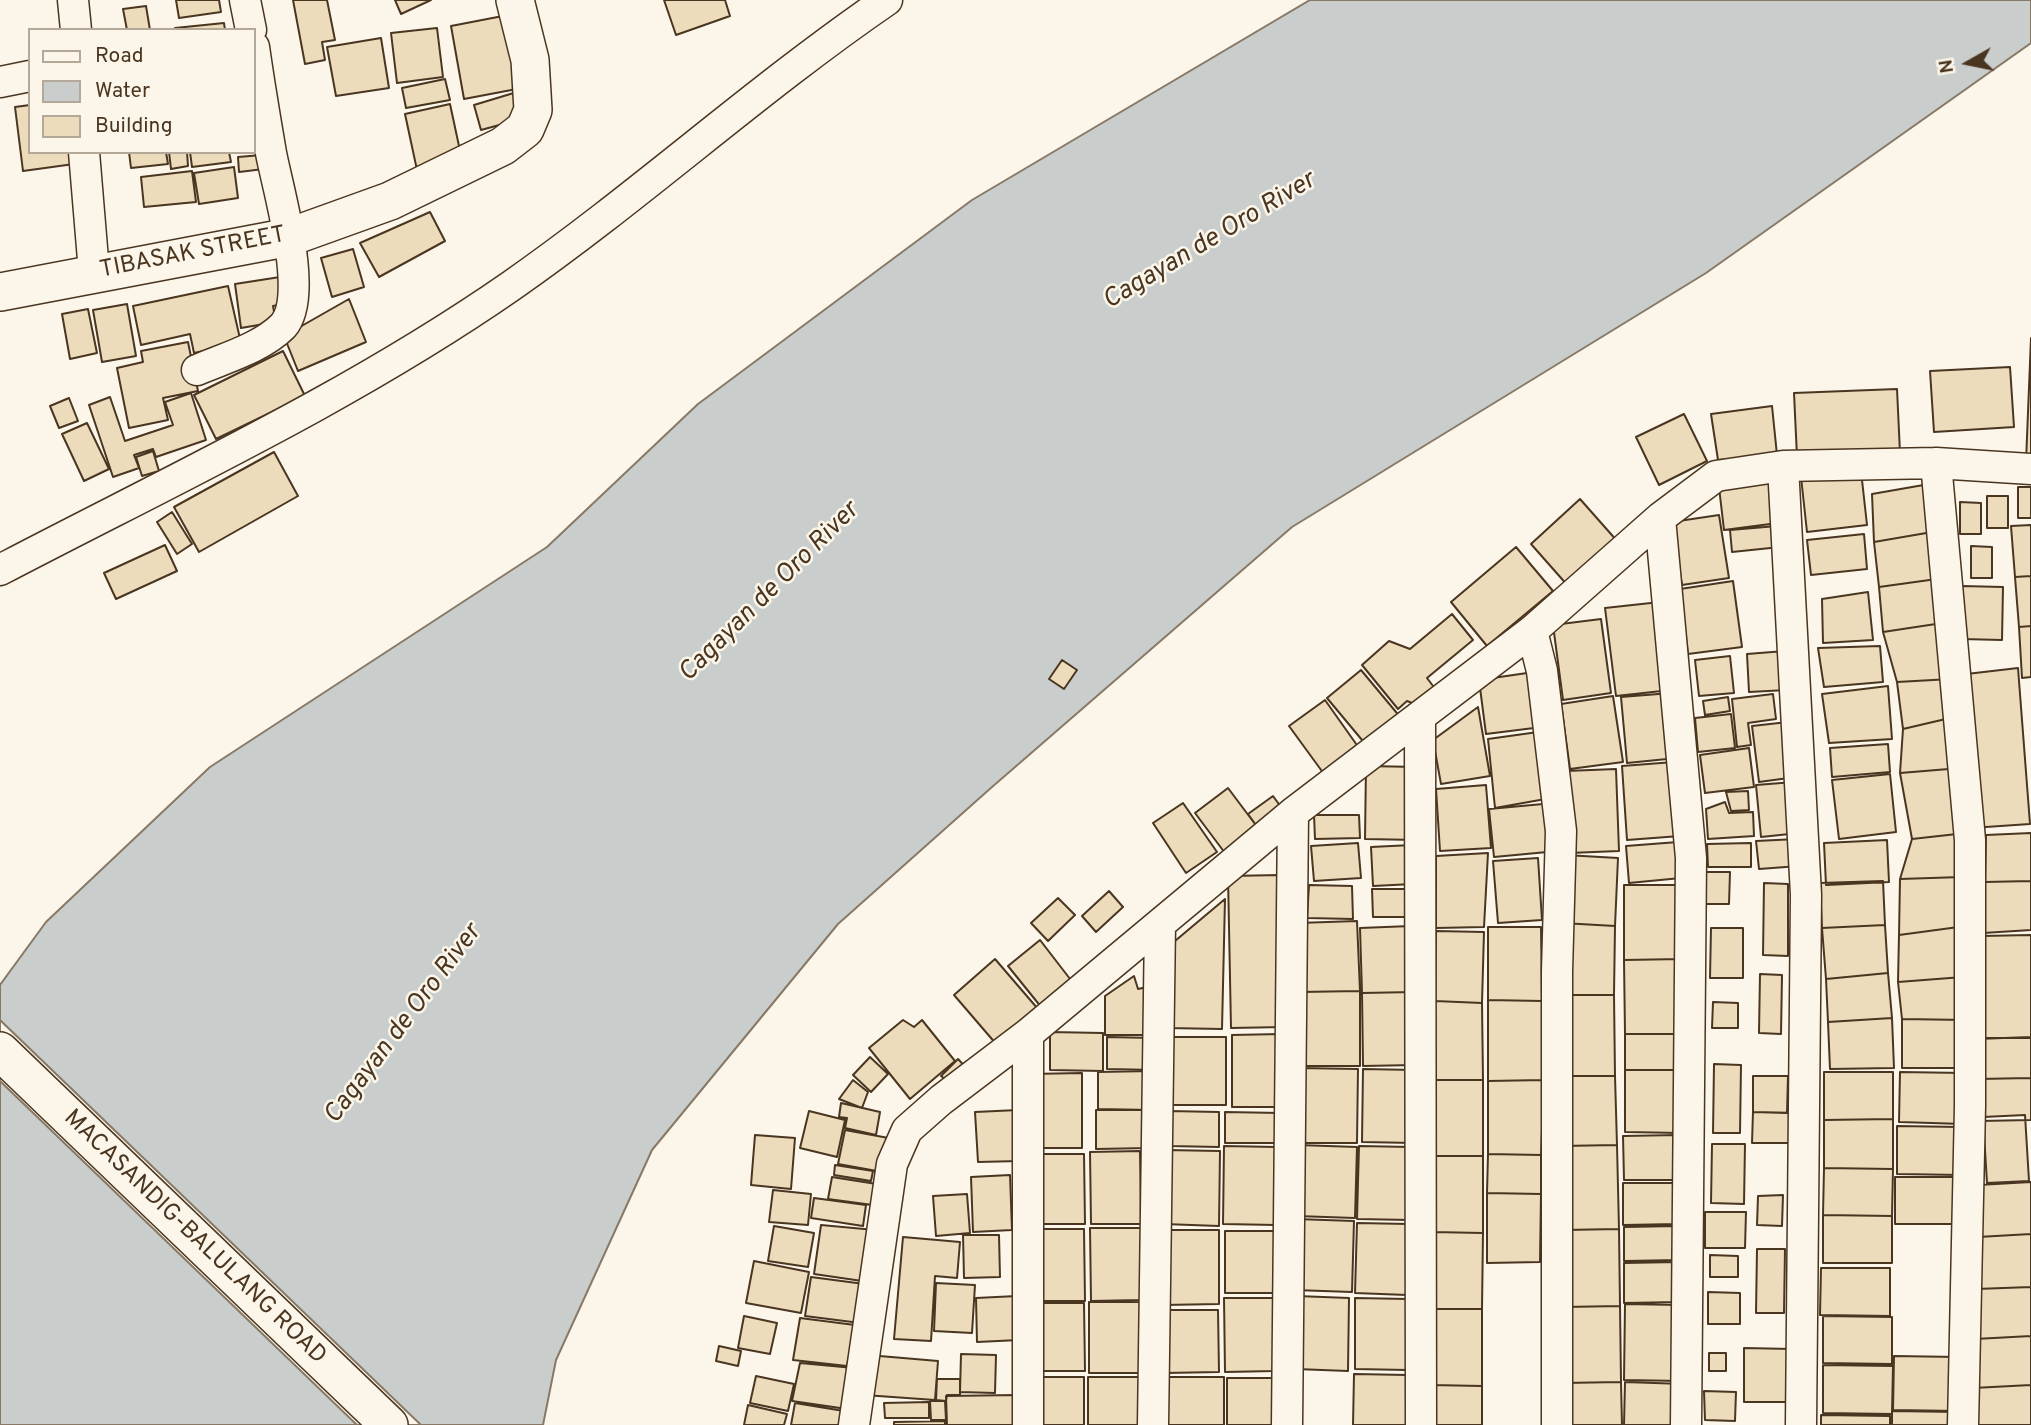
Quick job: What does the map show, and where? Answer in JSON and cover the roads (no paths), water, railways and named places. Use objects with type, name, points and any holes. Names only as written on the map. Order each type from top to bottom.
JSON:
[{"type":"street","points":[[73,0],[76,28]]},
{"type":"street","points":[[245,0],[251,28]]},
{"type":"street","name":"TIBASAK STREET","points":[[0,292],[94,272],[228,251],[290,237],[390,201],[503,146],[525,130],[533,110],[532,82],[514,0]]},
{"type":"street","points":[[0,570],[334,394],[511,286],[769,85],[887,0]]},
{"type":"street","points":[[197,370],[254,346],[284,324],[293,294],[290,237],[271,155],[256,60]]},
{"type":"street","points":[[0,82],[28,76]]},
{"type":"street","points":[[85,154],[94,272]]},
{"type":"street","points":[[1936,463],[1970,840],[1970,1106],[1963,1425]]},
{"type":"street","points":[[854,1425],[892,1164],[907,1130],[1028,1034],[1293,813],[1532,631],[1660,518],[1716,476],[1783,466],[1936,463],[2031,468]]},
{"type":"street","points":[[1783,466],[1806,895],[1801,1425]]},
{"type":"street","points":[[1660,518],[1691,858],[1686,1425]]},
{"type":"street","points":[[1532,631],[1542,671],[1561,831],[1557,1425]]},
{"type":"street","points":[[1420,717],[1421,1425]]},
{"type":"street","points":[[1287,1425],[1293,813]]},
{"type":"street","points":[[1153,1425],[1160,924]]},
{"type":"street","points":[[1028,1034],[1028,1425]]},
{"type":"street","name":"MACASANDIG-BALULANG ROAD","points":[[0,1051],[389,1425]]},
{"type":"water","name":"Cagayan de Oro River","points":[[1310,0],[2031,0],[2031,43],[1706,273],[1292,527],[838,924],[652,1150],[556,1360],[543,1425],[0,1425],[0,985],[46,922],[210,767],[547,547],[698,404],[972,200]]}]
